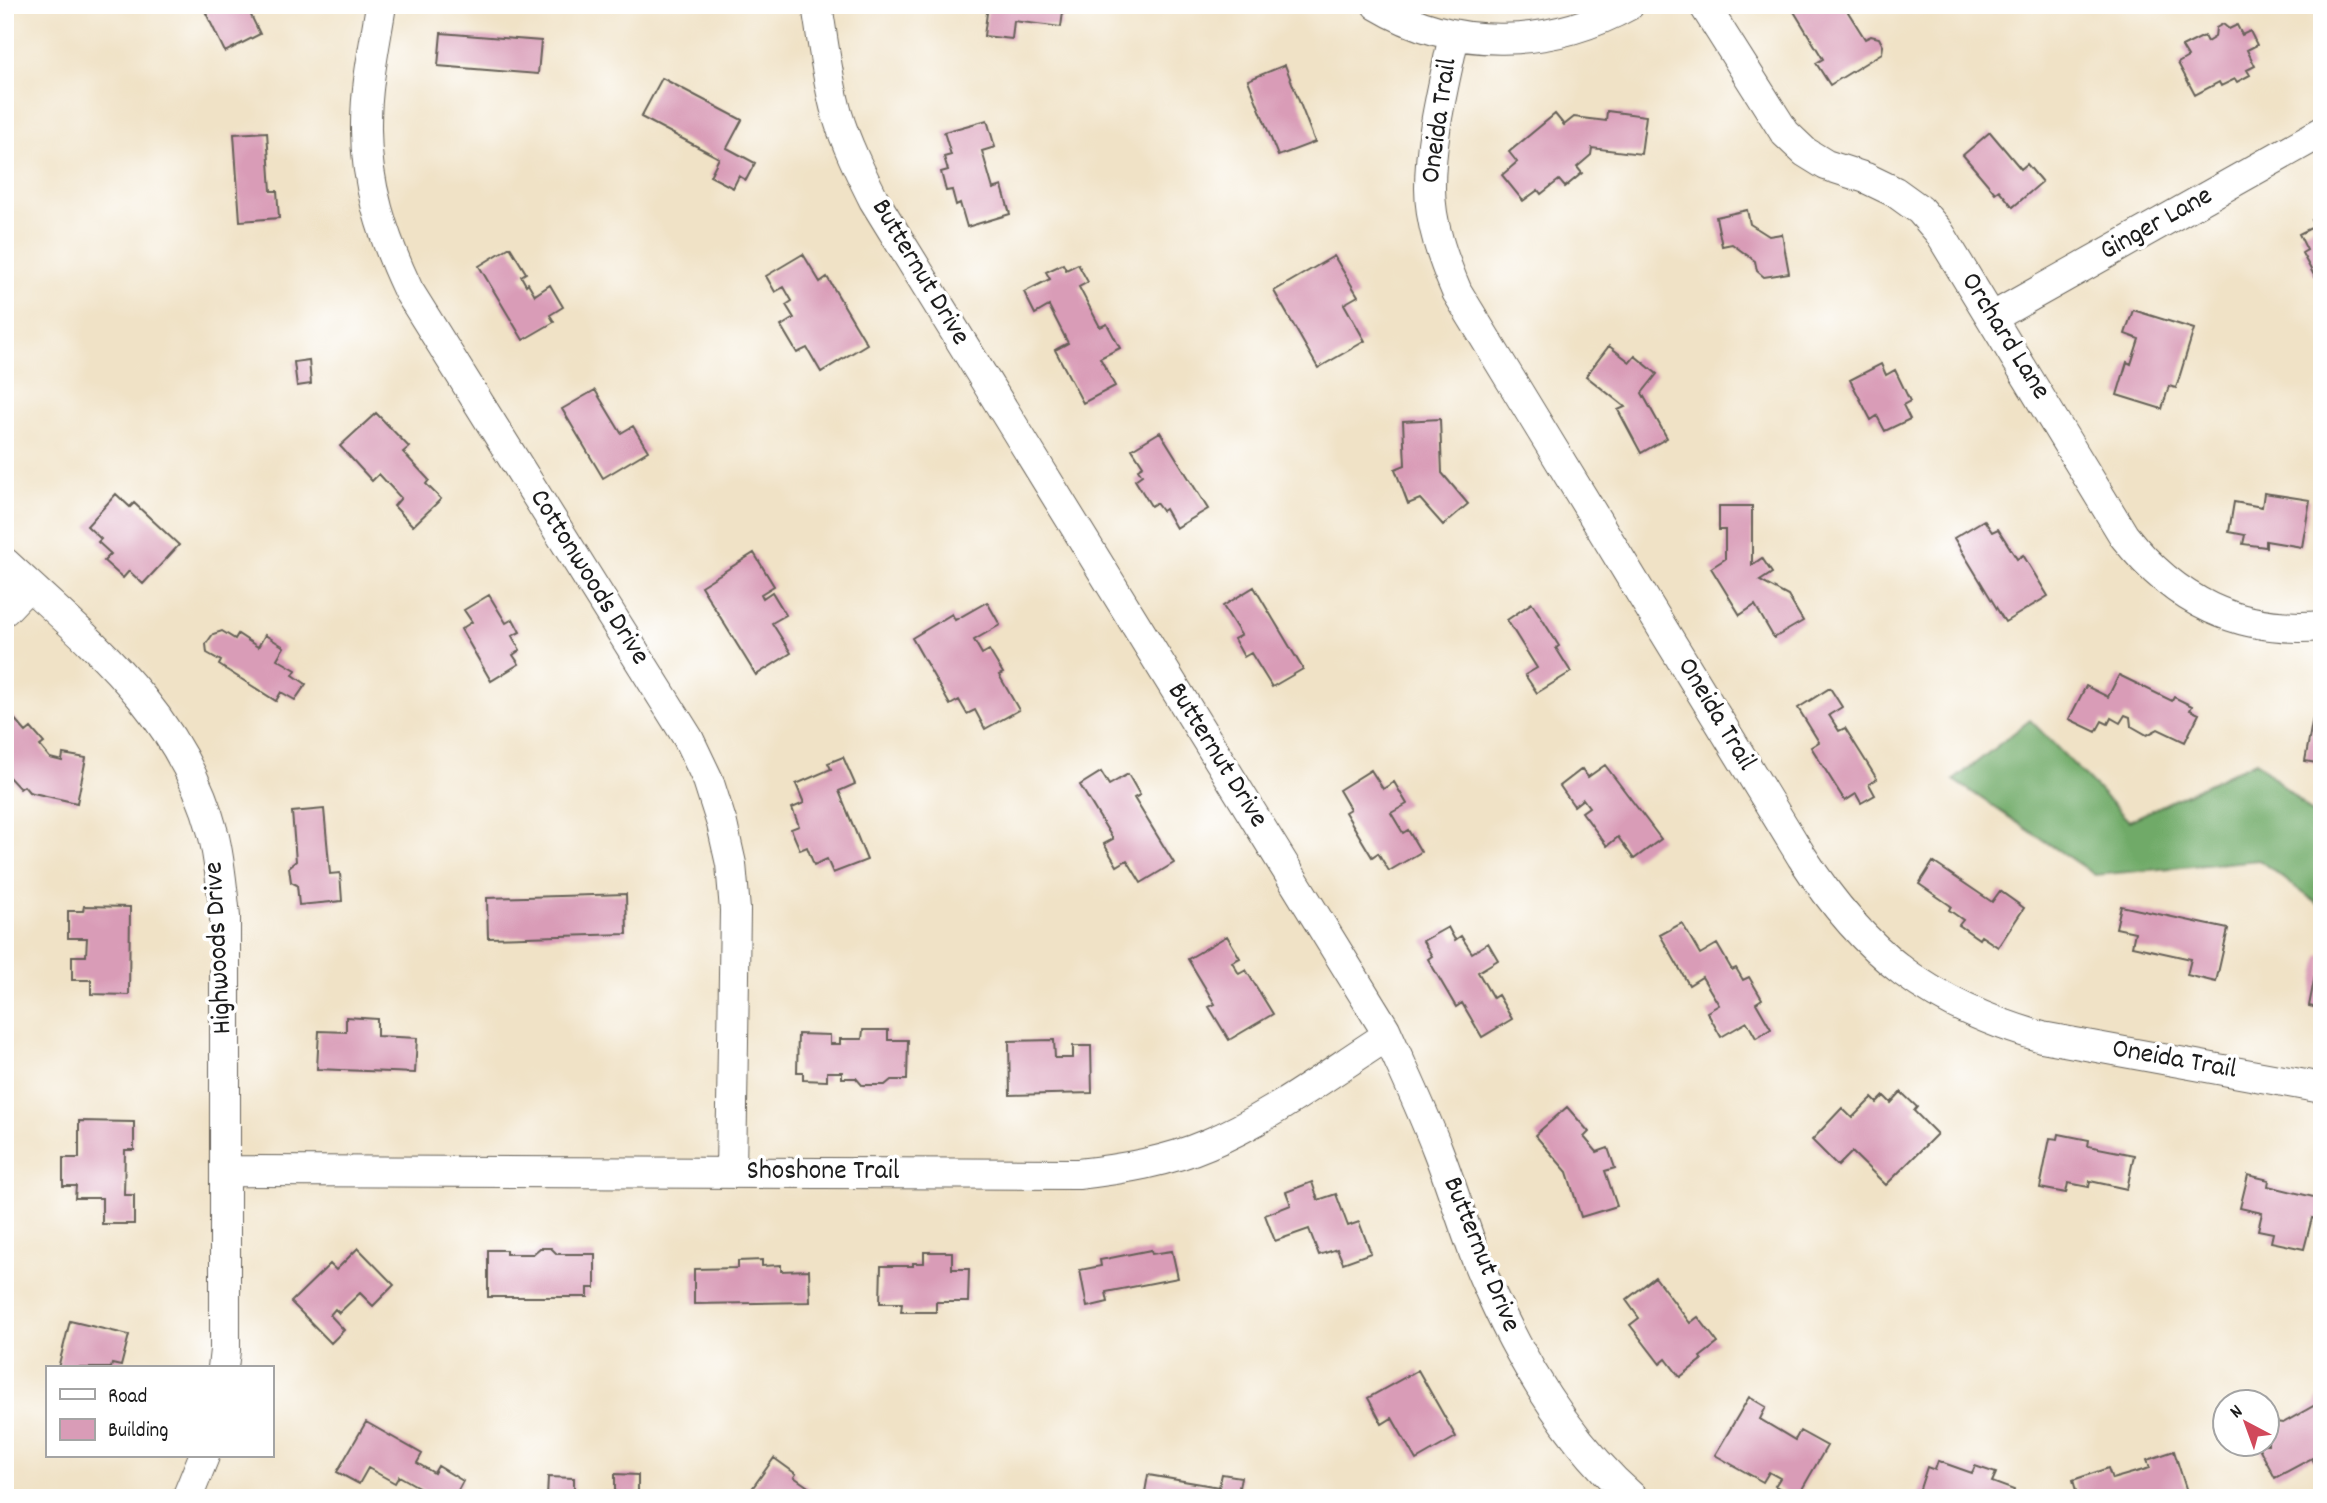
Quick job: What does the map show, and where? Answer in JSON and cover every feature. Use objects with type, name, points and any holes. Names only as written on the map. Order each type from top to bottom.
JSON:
[{"type":"street","name":"Cottonwoods Drive","points":[[381,5],[368,90],[366,125],[369,172],[390,252],[408,290],[688,738],[708,780],[723,824],[731,864],[735,910],[731,1173]]},
{"type":"street","name":"Butternut Drive","points":[[817,5],[828,74],[838,115],[852,155],[874,200],[1387,1035],[1433,1138],[1483,1275],[1505,1324],[1531,1371],[1564,1421],[1592,1456],[1633,1498]]},
{"type":"street","points":[[1377,5],[1421,26],[1454,35],[1503,40],[1573,30],[1606,18],[1629,5]]},
{"type":"street","name":"Orchard Lane","points":[[1704,5],[1785,133],[1805,152],[1826,165],[1866,178],[1895,192],[1920,211],[1939,232],[2124,536],[2144,561],[2168,583],[2195,601],[2224,615],[2255,624],[2322,626]]},
{"type":"street","name":"Oneida Trail","points":[[1454,35],[1433,141],[1430,190],[1435,228],[1444,261],[1457,292],[1824,892],[1853,927],[1886,959],[1923,986],[1962,1009],[2004,1026],[2042,1037],[2322,1088]]},
{"type":"street","name":"Ginger Lane","points":[[1993,317],[2322,132]]},
{"type":"street","name":"Highwoods Drive","points":[[5,563],[128,679],[156,713],[180,751],[213,833],[225,917],[223,1366]]},
{"type":"street","points":[[5,610],[29,585]]},
{"type":"street","name":"Shoshone Trail","points":[[225,1171],[1078,1174],[1125,1169],[1170,1158],[1208,1144],[1247,1125],[1387,1035]]},
{"type":"street","points":[[190,1497],[203,1458]]},
{"type":"green space","points":[[2030,720],[2129,821],[2256,761],[2322,822],[2322,907],[2259,860],[2095,875],[1954,780]]},
{"type":"building","points":[[202,5],[246,5],[260,34],[225,52]]},
{"type":"building","points":[[988,5],[1064,5],[1061,27],[1014,21],[1012,39],[984,36]]},
{"type":"building","points":[[1790,5],[1849,5],[1848,12],[1865,39],[1871,36],[1879,38],[1883,46],[1882,53],[1830,85],[1816,63],[1823,59]]},
{"type":"building","points":[[1989,5],[2008,5],[1993,13]]},
{"type":"building","points":[[2223,24],[2229,29],[2237,25],[2242,35],[2250,31],[2257,45],[2247,50],[2255,66],[2247,70],[2250,75],[2237,82],[2235,79],[2221,86],[2219,82],[2195,95],[2178,63],[2188,57],[2182,47],[2204,36],[2207,42],[2215,37],[2216,28]]},
{"type":"building","points":[[441,33],[541,41],[538,74],[438,66]]},
{"type":"building","points":[[1285,65],[1315,142],[1278,156],[1248,80]]},
{"type":"building","points":[[662,78],[742,120],[727,148],[755,163],[746,180],[739,176],[733,188],[710,176],[719,158],[641,117]]},
{"type":"building","points":[[1607,111],[1646,116],[1641,154],[1592,148],[1591,155],[1577,167],[1582,173],[1565,187],[1559,180],[1541,194],[1538,190],[1523,201],[1502,175],[1517,162],[1509,152],[1555,114],[1564,125],[1574,117],[1606,121]]},
{"type":"building","points":[[987,120],[995,147],[982,151],[993,189],[1002,186],[1010,214],[967,227],[960,203],[956,205],[952,190],[946,191],[941,172],[948,170],[944,157],[951,155],[944,132]]},
{"type":"building","points":[[267,132],[271,191],[277,191],[279,218],[240,221],[234,134]]},
{"type":"building","points":[[1990,132],[2021,169],[2027,164],[2042,182],[2013,207],[1999,190],[1995,193],[1963,155]]},
{"type":"building","points":[[1747,210],[1750,224],[1769,236],[1782,234],[1789,273],[1764,277],[1757,271],[1755,261],[1732,244],[1722,246],[1716,217]]},
{"type":"building","points":[[2322,215],[2322,273],[2315,277],[2302,253],[2307,250],[2299,234],[2315,226],[2312,220]]},
{"type":"building","points":[[510,247],[526,273],[521,276],[526,285],[528,283],[535,295],[550,285],[563,307],[550,315],[554,322],[523,340],[479,266]]},
{"type":"building","points":[[803,254],[820,282],[827,277],[867,344],[821,372],[807,348],[797,353],[781,326],[794,318],[786,305],[792,301],[784,287],[775,292],[766,276]]},
{"type":"building","points":[[1334,256],[1358,296],[1344,304],[1365,341],[1318,368],[1274,291]]},
{"type":"building","points":[[1063,264],[1066,270],[1078,264],[1088,282],[1079,287],[1100,327],[1107,324],[1120,348],[1100,358],[1115,386],[1083,403],[1055,350],[1068,343],[1049,306],[1035,314],[1024,292],[1050,279],[1046,272]]},
{"type":"building","points":[[2133,310],[2194,329],[2176,388],[2169,386],[2162,409],[2117,395],[2127,362],[2131,364],[2139,339],[2125,334]]},
{"type":"building","points":[[1609,346],[1630,362],[1635,356],[1657,374],[1642,393],[1667,438],[1641,453],[1618,410],[1625,407],[1586,376]]},
{"type":"building","points":[[309,360],[311,384],[297,386],[294,362]]},
{"type":"building","points":[[1881,364],[1886,375],[1895,370],[1910,401],[1903,405],[1910,419],[1885,431],[1877,416],[1871,420],[1850,380]]},
{"type":"building","points":[[595,390],[621,433],[633,426],[648,451],[603,478],[562,409]]},
{"type":"building","points":[[376,413],[409,447],[403,452],[429,480],[426,484],[441,499],[413,526],[394,506],[401,498],[379,474],[372,481],[340,446]]},
{"type":"building","points":[[1440,419],[1442,473],[1468,504],[1443,525],[1420,499],[1408,504],[1395,469],[1405,465],[1403,421]]},
{"type":"building","points":[[1160,432],[1208,509],[1176,528],[1165,509],[1162,511],[1156,503],[1151,506],[1135,480],[1142,475],[1138,469],[1143,466],[1132,449]]},
{"type":"building","points":[[2264,493],[2310,500],[2302,547],[2266,541],[2266,547],[2243,544],[2245,535],[2229,532],[2234,502],[2262,507]]},
{"type":"building","points":[[116,494],[130,507],[134,503],[179,545],[143,584],[129,571],[123,578],[104,561],[111,554],[98,542],[101,539],[87,526]]},
{"type":"building","points":[[1719,506],[1752,506],[1752,565],[1762,558],[1772,573],[1760,581],[1788,596],[1803,621],[1774,638],[1755,605],[1740,615],[1711,568],[1725,559],[1725,530],[1719,530]]},
{"type":"building","points":[[1984,520],[1992,532],[1998,529],[2017,559],[2023,555],[2048,596],[2005,622],[1954,538]]},
{"type":"building","points":[[754,553],[774,586],[761,594],[763,598],[772,592],[786,615],[772,623],[791,653],[756,675],[701,586]]},
{"type":"building","points":[[1254,587],[1303,669],[1272,687],[1251,653],[1244,657],[1234,639],[1241,635],[1223,606]]},
{"type":"building","points":[[489,595],[506,623],[513,619],[520,632],[512,636],[520,650],[513,655],[519,664],[491,681],[461,629],[472,622],[464,610]]},
{"type":"building","points":[[987,602],[1000,625],[974,640],[982,654],[989,650],[1003,673],[999,675],[1019,710],[985,729],[975,710],[967,714],[959,700],[950,705],[912,638],[952,614],[955,620]]},
{"type":"building","points":[[1532,603],[1559,646],[1556,648],[1571,672],[1537,693],[1525,675],[1537,668],[1507,620]]},
{"type":"building","points":[[222,631],[235,639],[238,634],[258,647],[265,635],[284,647],[277,659],[296,670],[293,675],[306,684],[295,700],[281,692],[276,701],[219,665],[221,661],[207,653],[206,644],[213,634]]},
{"type":"building","points":[[2119,675],[2172,701],[2174,697],[2192,706],[2190,710],[2199,714],[2185,742],[2158,729],[2147,735],[2131,726],[2130,717],[2125,715],[2120,723],[2111,718],[2108,724],[2102,721],[2096,732],[2069,719],[2086,686],[2108,697]]},
{"type":"building","points":[[1830,688],[1842,707],[1829,715],[1839,731],[1845,728],[1877,779],[1869,784],[1875,795],[1861,803],[1856,794],[1845,801],[1811,747],[1819,742],[1798,708]]},
{"type":"building","points":[[12,716],[26,732],[31,728],[44,743],[40,746],[50,758],[62,761],[63,754],[86,758],[77,803],[29,792],[24,786],[20,789],[9,777],[5,778],[5,722]]},
{"type":"building","points":[[2313,717],[2321,718],[2322,764],[2305,761]]},
{"type":"building","points":[[843,757],[855,784],[839,791],[867,860],[833,873],[827,859],[814,865],[807,847],[800,850],[791,829],[799,826],[792,808],[804,803],[796,784],[831,769],[828,763]]},
{"type":"building","points":[[1605,765],[1661,839],[1634,859],[1618,837],[1607,846],[1582,812],[1589,807],[1583,799],[1574,806],[1560,786],[1582,769],[1588,777]]},
{"type":"building","points":[[1371,770],[1383,789],[1394,782],[1407,804],[1391,813],[1403,833],[1408,830],[1421,852],[1389,871],[1378,853],[1372,857],[1345,812],[1350,809],[1339,790]]},
{"type":"building","points":[[1101,772],[1109,785],[1128,774],[1140,795],[1134,798],[1174,863],[1141,883],[1127,860],[1117,866],[1104,844],[1113,839],[1080,785]]},
{"type":"building","points":[[324,809],[330,874],[340,873],[342,901],[299,905],[297,885],[291,882],[289,867],[296,861],[292,812]]},
{"type":"building","points":[[1933,862],[1992,902],[2000,891],[2024,908],[1998,947],[1981,936],[1979,939],[1959,925],[1963,920],[1949,910],[1951,906],[1919,884]]},
{"type":"building","points":[[626,894],[627,934],[488,938],[487,898]]},
{"type":"building","points":[[84,906],[130,907],[129,995],[91,994],[91,980],[72,980],[72,956],[86,956],[87,938],[68,938],[68,911],[83,911]]},
{"type":"building","points":[[2121,906],[2228,929],[2216,982],[2187,975],[2191,959],[2132,946],[2135,932],[2116,928]]},
{"type":"building","points":[[1682,923],[1700,954],[1717,944],[1732,970],[1736,968],[1743,980],[1749,977],[1762,999],[1756,1003],[1771,1029],[1756,1038],[1747,1022],[1721,1037],[1707,1012],[1719,1005],[1702,977],[1689,985],[1660,935]]},
{"type":"building","points":[[1448,927],[1455,940],[1461,936],[1472,953],[1488,943],[1498,960],[1478,972],[1493,998],[1498,995],[1512,1019],[1482,1037],[1462,1003],[1456,1007],[1428,959],[1432,956],[1423,941]]},
{"type":"building","points":[[1227,936],[1240,958],[1232,962],[1239,974],[1246,970],[1273,1014],[1229,1040],[1209,1007],[1215,1004],[1188,959]]},
{"type":"building","points":[[2319,955],[2322,956],[2322,1009],[2309,1006]]},
{"type":"building","points":[[346,1017],[377,1019],[377,1036],[417,1038],[415,1073],[317,1069],[319,1031],[346,1032]]},
{"type":"building","points":[[863,1030],[888,1030],[888,1040],[908,1040],[907,1080],[891,1080],[885,1085],[862,1085],[856,1078],[842,1078],[842,1072],[827,1072],[827,1081],[803,1080],[803,1072],[797,1072],[798,1034],[830,1035],[830,1044],[840,1044],[840,1039],[862,1039]]},
{"type":"building","points":[[1054,1040],[1055,1058],[1073,1058],[1073,1046],[1091,1046],[1092,1093],[1010,1095],[1009,1041]]},
{"type":"building","points":[[1901,1092],[1917,1107],[1914,1111],[1937,1134],[1886,1185],[1852,1152],[1838,1166],[1812,1140],[1842,1108],[1852,1118],[1872,1098],[1877,1103],[1884,1096],[1891,1103]]},
{"type":"building","points":[[1567,1107],[1589,1132],[1584,1137],[1597,1152],[1608,1148],[1615,1168],[1605,1171],[1617,1206],[1581,1217],[1567,1172],[1535,1135]]},
{"type":"building","points":[[79,1121],[134,1122],[134,1150],[125,1150],[124,1195],[134,1195],[134,1224],[102,1224],[102,1198],[75,1198],[76,1186],[63,1186],[63,1158],[79,1158]]},
{"type":"building","points":[[2059,1134],[2089,1140],[2088,1146],[2134,1155],[2127,1189],[2090,1181],[2089,1187],[2068,1183],[2066,1193],[2040,1188],[2050,1138],[2058,1139]]},
{"type":"building","points":[[2248,1175],[2269,1180],[2268,1186],[2322,1199],[2322,1220],[2312,1218],[2304,1249],[2271,1242],[2273,1233],[2258,1230],[2262,1213],[2240,1208]]},
{"type":"building","points":[[1312,1182],[1318,1200],[1336,1194],[1348,1226],[1359,1222],[1371,1253],[1343,1263],[1337,1249],[1319,1255],[1309,1229],[1275,1241],[1265,1215],[1291,1205],[1286,1192]]},
{"type":"building","points":[[358,1248],[394,1285],[373,1306],[360,1293],[339,1313],[335,1309],[330,1315],[344,1330],[331,1343],[291,1302],[330,1264],[336,1270]]},
{"type":"building","points":[[540,1248],[551,1248],[557,1254],[595,1254],[595,1288],[588,1288],[588,1297],[488,1297],[488,1250],[506,1250],[506,1254],[533,1254]]},
{"type":"building","points":[[1151,1250],[1152,1254],[1172,1251],[1178,1278],[1106,1292],[1108,1302],[1087,1307],[1080,1270],[1101,1266],[1100,1260]]},
{"type":"building","points":[[924,1252],[952,1252],[952,1269],[969,1269],[968,1302],[936,1302],[936,1312],[901,1312],[902,1303],[880,1303],[881,1266],[913,1266],[913,1263],[924,1263]]},
{"type":"building","points":[[762,1260],[762,1266],[781,1265],[781,1271],[809,1270],[810,1302],[694,1304],[694,1269],[738,1268],[738,1261]]},
{"type":"building","points":[[1655,1277],[1690,1323],[1698,1317],[1718,1343],[1680,1377],[1666,1359],[1660,1364],[1630,1325],[1639,1318],[1626,1300]]},
{"type":"building","points":[[70,1321],[129,1335],[121,1366],[59,1366]]},
{"type":"building","points":[[1418,1370],[1456,1437],[1416,1460],[1392,1418],[1382,1424],[1368,1398]]},
{"type":"building","points":[[2322,1396],[2322,1458],[2314,1462],[2312,1458],[2275,1478],[2264,1458],[2282,1458],[2282,1423],[2315,1405]]},
{"type":"building","points":[[1749,1397],[1766,1407],[1760,1419],[1795,1440],[1800,1431],[1827,1446],[1797,1498],[1775,1486],[1780,1478],[1769,1472],[1763,1482],[1715,1455]]},
{"type":"building","points":[[366,1422],[422,1454],[417,1463],[434,1473],[438,1466],[463,1481],[454,1498],[427,1498],[429,1493],[399,1476],[395,1483],[368,1468],[359,1484],[337,1472]]},
{"type":"building","points":[[2174,1451],[2189,1498],[2078,1498],[2073,1480],[2108,1468],[2112,1479],[2150,1468],[2147,1460]]},
{"type":"building","points":[[774,1458],[796,1474],[794,1477],[824,1498],[746,1497]]},
{"type":"building","points":[[1938,1461],[1972,1473],[1975,1466],[1996,1473],[1992,1482],[2014,1490],[2011,1498],[1917,1498],[1927,1467],[1935,1470]]},
{"type":"building","points":[[615,1474],[638,1475],[638,1498],[547,1498],[548,1477],[574,1478],[574,1491],[615,1492]]},
{"type":"building","points":[[1222,1474],[1241,1477],[1237,1498],[1144,1498],[1148,1475],[1219,1487]]}]
